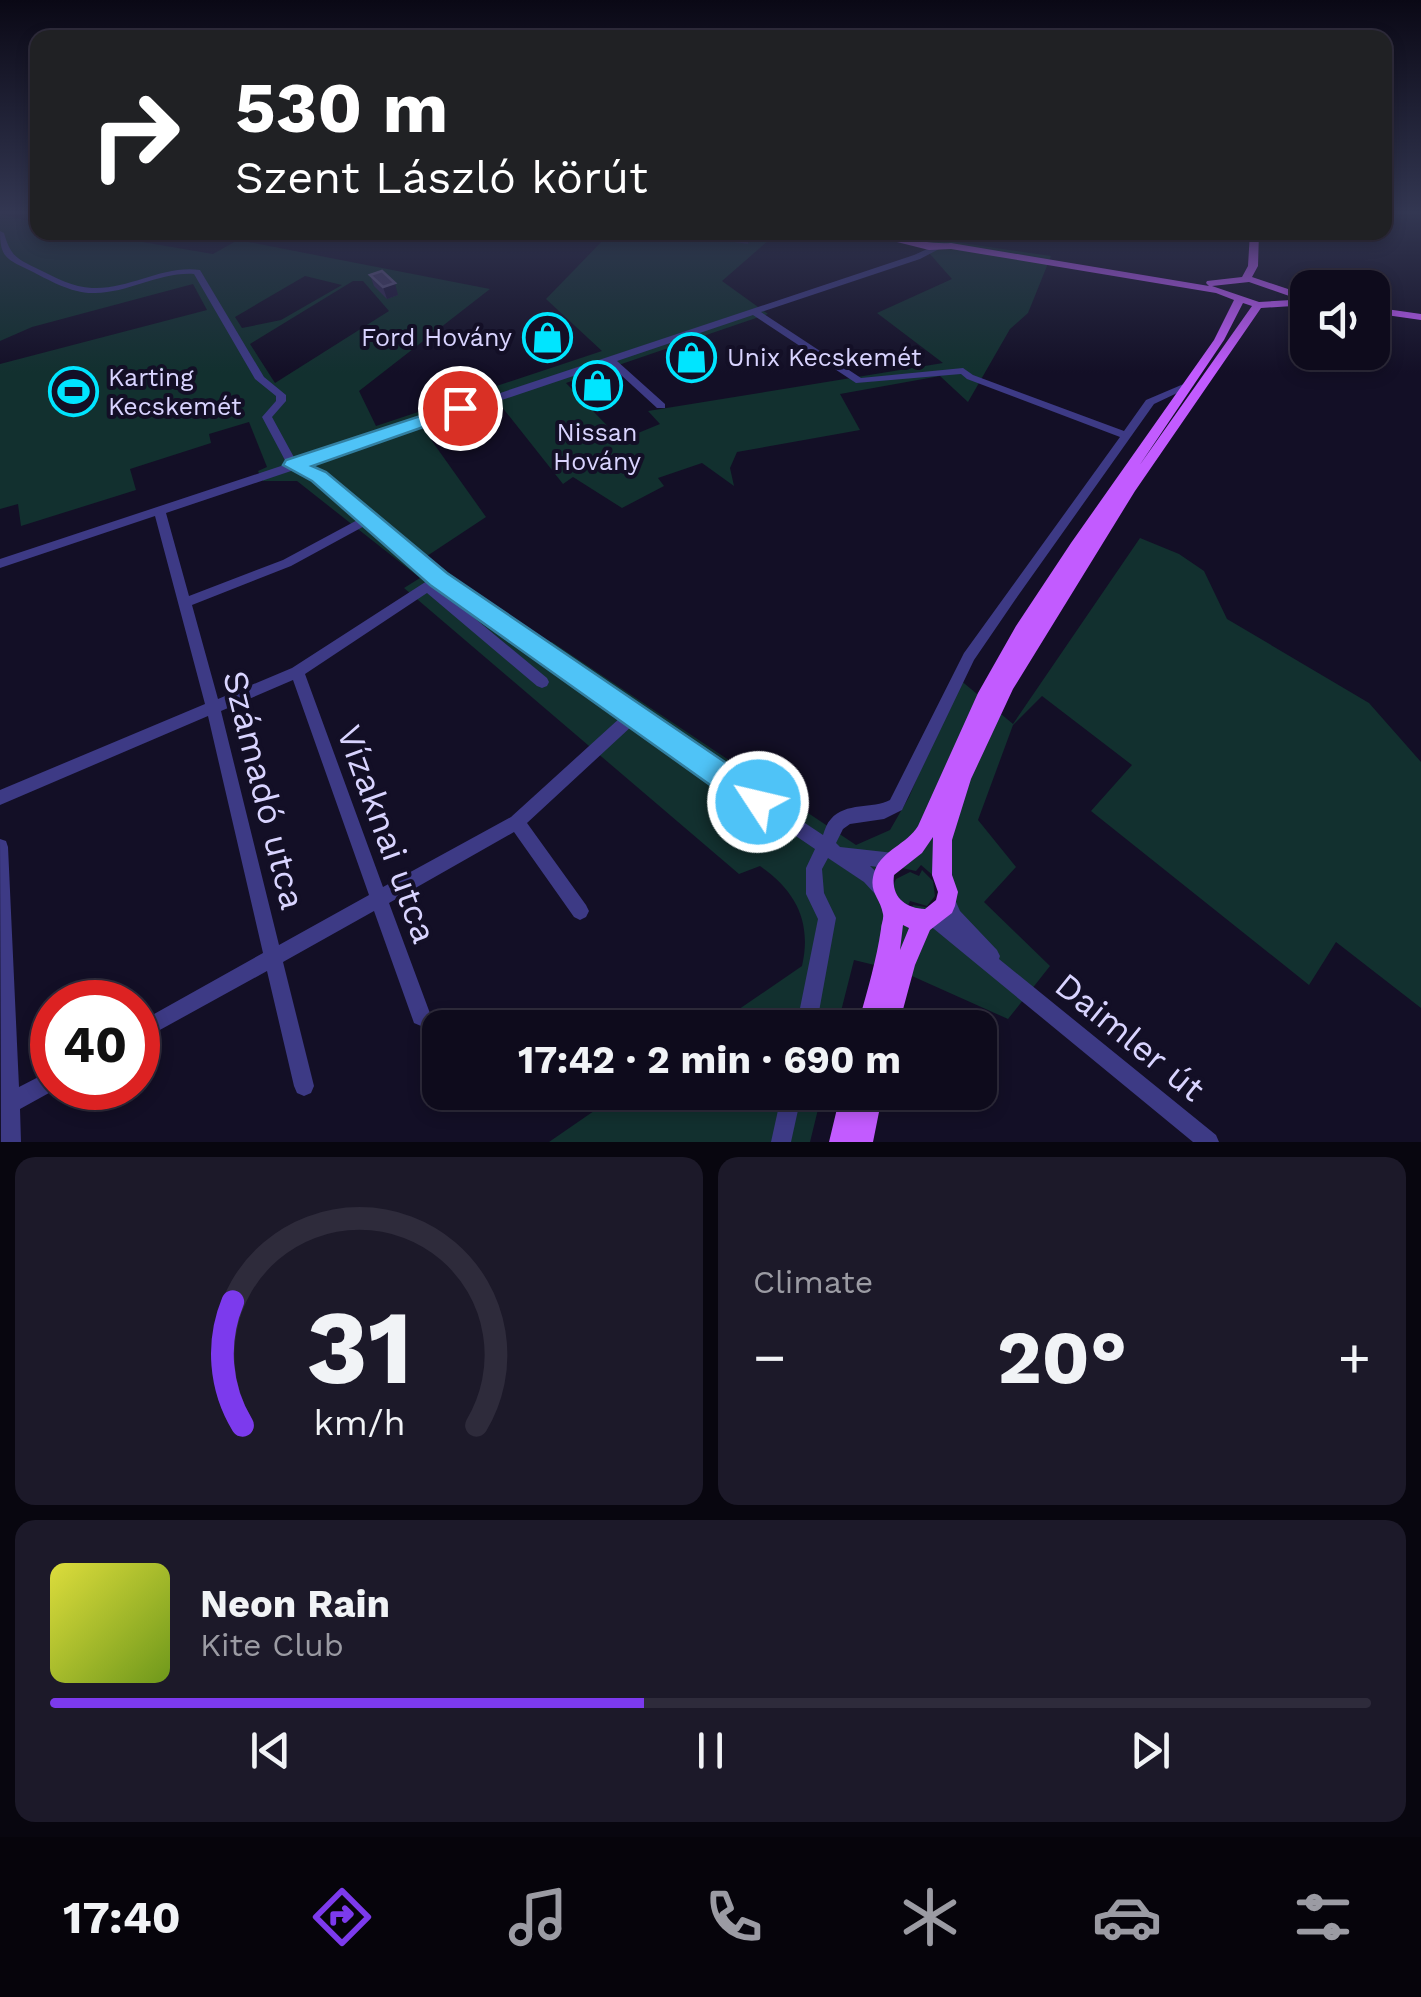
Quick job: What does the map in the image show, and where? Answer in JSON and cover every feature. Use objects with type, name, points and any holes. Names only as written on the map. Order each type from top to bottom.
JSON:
[{"type":"main road","points":[[1093,267],[1225,287],[1246,279],[1290,294]]},
{"type":"main road","points":[[1246,279],[1252,267]]},
{"type":"main road","points":[[1254,267],[1266,284]]},
{"type":"main road","points":[[1225,287],[1238,300],[1258,306],[1290,302]]},
{"type":"main road","points":[[1278,290],[1284,297],[1281,303]]},
{"type":"main road","points":[[873,1010],[888,954],[889,900],[884,873],[925,834],[968,730],[1016,641],[1189,385],[1231,320],[1238,300]]},
{"type":"main road","points":[[891,1010],[898,982],[935,913],[942,875],[940,852],[949,813],[981,736],[1027,646],[1203,379],[1258,306]]},
{"type":"main road","points":[[1390,312],[1421,317]]},
{"type":"main road","points":[[901,858],[930,862],[942,875]]},
{"type":"main road","points":[[889,900],[904,916],[935,913]]},
{"type":"main road","points":[[842,1142],[849,1110]]},
{"type":"main road","points":[[860,1142],[867,1110]]},
{"type":"street","points":[[31,267],[85,290],[109,289],[179,271],[197,272],[260,378],[281,396],[267,417],[293,465],[319,476],[370,518],[542,682]]},
{"type":"street","points":[[0,564],[753,311],[866,267]]},
{"type":"street","points":[[753,311],[859,381],[963,371],[1126,436]]},
{"type":"street","points":[[609,359],[661,406]]},
{"type":"street","points":[[809,1010],[827,918],[813,880],[846,817],[896,805],[970,657],[1150,402],[1189,385]]},
{"type":"street","name":"Számadó utca","points":[[159,510],[213,707],[304,1086]]},
{"type":"street","points":[[184,604],[287,563],[370,518]]},
{"type":"street","points":[[433,582],[870,876],[889,900]]},
{"type":"street","points":[[0,798],[297,672],[433,582]]},
{"type":"street","name":"Vízaknai utca","points":[[297,672],[421,1016]]},
{"type":"street","points":[[160,1021],[516,822],[634,714]]},
{"type":"street","points":[[516,822],[580,911]]},
{"type":"street","points":[[0,847],[5,1106],[11,1142]]},
{"type":"street","points":[[829,850],[872,860],[901,858]]},
{"type":"street","name":"Daimler út","points":[[935,913],[1012,982],[1208,1142]]},
{"type":"street","points":[[5,1106],[30,1092]]},
{"type":"street","points":[[781,1142],[788,1110]]},
{"type":"green space","points":[[0,267],[378,267],[490,289],[359,391],[376,426],[602,351],[546,299],[577,267],[738,267],[722,281],[768,314],[566,383],[621,440],[660,424],[648,411],[943,363],[877,313],[952,279],[942,267],[1046,267],[1028,313],[1010,329],[968,402],[940,376],[840,394],[860,430],[737,452],[730,468],[734,486],[702,463],[658,478],[664,486],[622,508],[573,477],[563,484],[498,402],[422,427],[486,517],[427,556],[544,647],[552,642],[856,845],[890,830],[909,797],[959,679],[1013,724],[1140,538],[1179,554],[1204,571],[1227,619],[1369,703],[1421,762],[1421,1008],[1336,942],[1309,985],[1091,811],[1132,765],[1042,696],[1013,725],[978,820],[1016,867],[984,902],[1050,966],[1008,1019],[997,1014],[997,1010],[988,1010],[903,972],[854,960],[841,1010],[738,1010],[802,966],[803,922],[783,886],[760,866],[739,874],[404,588],[420,578],[297,481],[263,481],[258,471],[267,467],[249,422],[209,434],[211,443],[130,469],[136,490],[21,526],[18,504],[0,509],[0,364],[207,310],[193,284],[32,327],[0,341]],"holes":[[[305,276],[342,285],[281,320],[242,328],[235,317]],[[353,281],[363,281],[389,311],[275,383],[250,344]],[[921,865],[936,878],[940,896],[931,908],[913,905],[910,912],[891,888],[895,874],[902,868],[916,871]]]},
{"type":"green space","points":[[922,870],[933,881],[935,896],[927,906],[910,901],[907,908],[900,903],[893,886],[896,879],[910,872],[919,876]]},
{"type":"green space","points":[[595,1110],[818,1110],[810,1142],[549,1142]]},
{"type":"building","points":[[382,271],[395,283],[383,287],[370,275]]},
{"type":"place","name":"Ford Hovány","points":[[547,337]]},
{"type":"place","name":"Unix Kecskemét","points":[[692,357]]},
{"type":"place","name":"Nissan Hovány","points":[[597,386]]},
{"type":"place","name":"Karting Kecskemét","points":[[73,391]]},
{"type":"route","points":[[460,408],[293,465],[319,476],[438,579],[758,802]]}]
